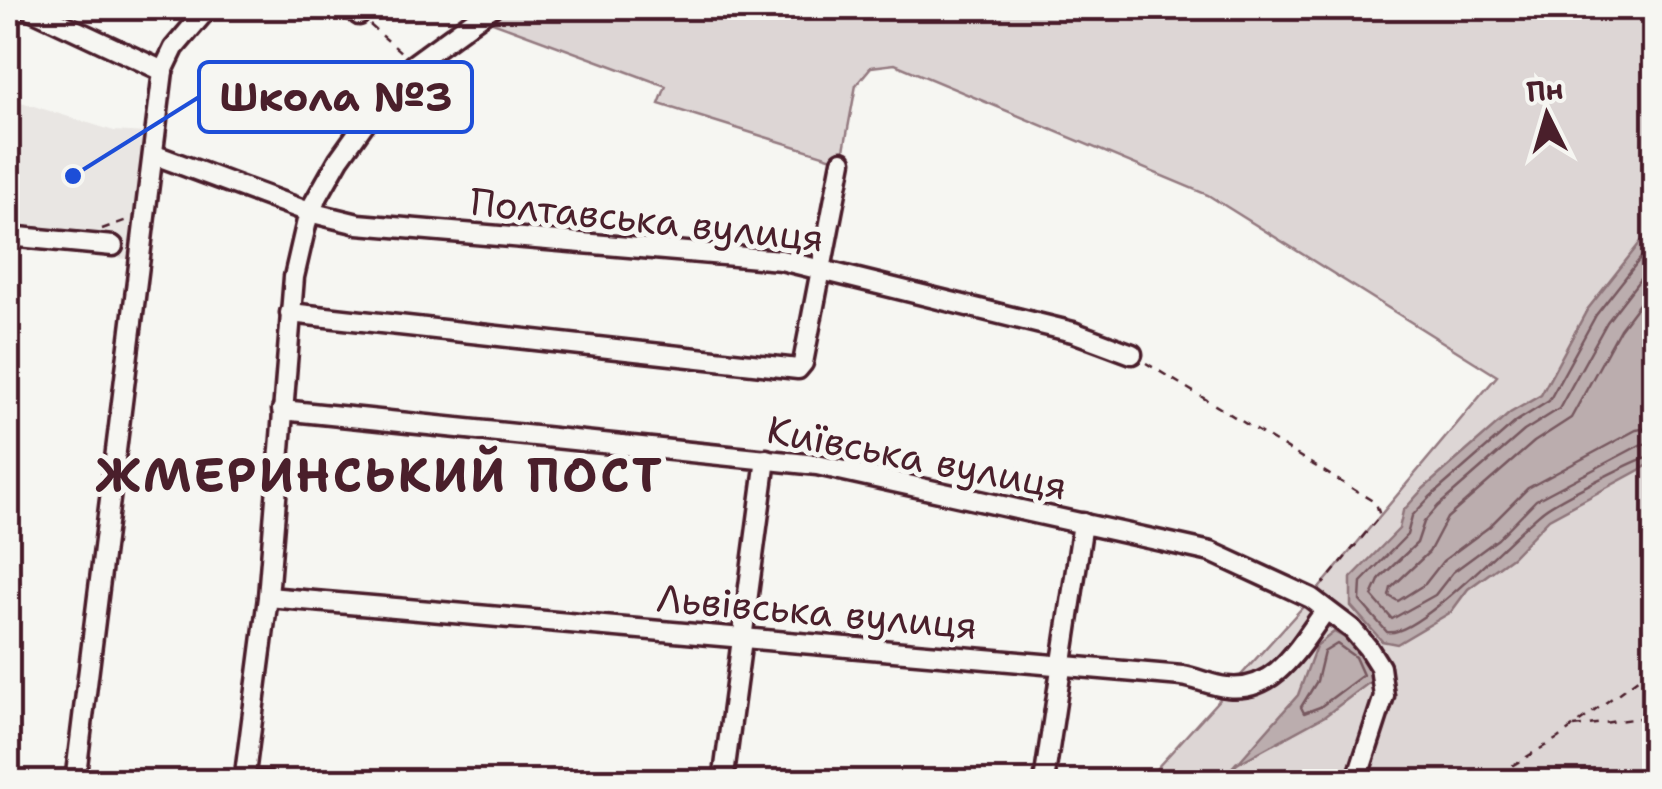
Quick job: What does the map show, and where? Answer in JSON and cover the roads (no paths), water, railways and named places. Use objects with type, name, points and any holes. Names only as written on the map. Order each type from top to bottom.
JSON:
[{"type":"street","points":[[28,8],[163,71]]},
{"type":"street","points":[[75,782],[163,71],[174,48],[208,8]]},
{"type":"street","points":[[267,782],[244,781],[268,597],[290,314],[309,212],[363,124],[414,64],[490,8]]},
{"type":"street","name":"Полтавська вулиця","points":[[155,155],[309,212],[378,227],[781,260],[1072,332],[1132,354]]},
{"type":"street","points":[[290,314],[798,369],[803,363],[842,162]]},
{"type":"street","points":[[8,236],[113,246]]},
{"type":"street","name":"Київська вулиця","points":[[282,410],[817,465],[1212,552],[1318,604],[1368,648],[1384,683],[1382,711],[1356,782]]},
{"type":"street","points":[[723,782],[766,458]]},
{"type":"street","points":[[1044,782],[1083,524]]},
{"type":"street","name":"Львівська вулиця","points":[[268,597],[1062,664],[1182,676],[1239,688],[1262,683],[1278,672],[1318,604]]},
{"type":"water","points":[[1654,225],[1654,462],[1549,519],[1512,557],[1468,589],[1451,612],[1397,644],[1382,641],[1351,606],[1351,578],[1399,529],[1403,511],[1423,489],[1510,413],[1541,395],[1587,310]]},
{"type":"water","points":[[1334,632],[1367,658],[1372,673],[1370,682],[1325,716],[1237,764],[1298,695],[1316,646]]},
{"type":"waterway","points":[[1220,782],[1237,763]]},
{"type":"place","name":"Школа №3","points":[[73,176]]},
{"type":"district","name":"ЖМЕРИНСЬКИЙ ПОСТ","points":[[380,475]]}]
